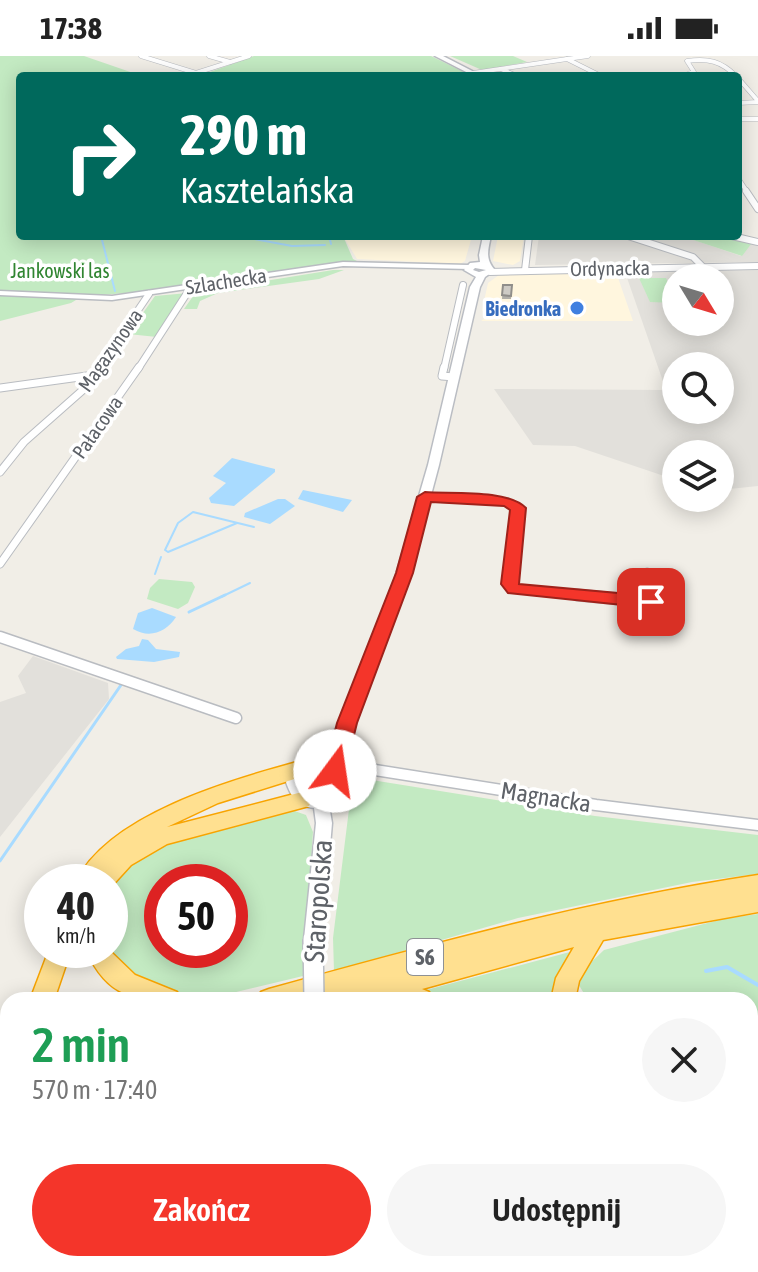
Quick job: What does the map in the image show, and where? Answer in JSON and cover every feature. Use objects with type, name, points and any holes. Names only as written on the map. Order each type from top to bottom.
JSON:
[{"type":"highway","points":[[101,864],[133,834],[238,788],[303,766]]},
{"type":"highway","points":[[118,864],[161,837],[311,802]]},
{"type":"highway","name":"S6","points":[[298,992],[571,918],[758,884]]},
{"type":"highway","name":"S6","points":[[373,992],[596,931],[758,902]]},
{"type":"highway","points":[[565,992],[568,978],[596,931]]},
{"type":"highway","points":[[45,992],[54,968]]},
{"type":"highway","points":[[109,968],[128,985],[147,992]]},
{"type":"highway","points":[[380,990],[388,992]]},
{"type":"main road","points":[[438,56],[472,72]]},
{"type":"main road","points":[[345,730],[303,766],[295,790],[311,802],[332,793],[345,730],[398,592],[425,497],[486,240]]},
{"type":"main road","points":[[303,766],[323,763],[335,771]]},
{"type":"main road","name":"Staropolska","points":[[311,802],[324,823],[313,939],[314,992]]},
{"type":"street","points":[[141,56],[193,72]]},
{"type":"street","points":[[209,56],[230,62]]},
{"type":"street","points":[[199,72],[249,56]]},
{"type":"street","points":[[486,72],[588,56]]},
{"type":"street","points":[[567,59],[593,72]]},
{"type":"street","points":[[694,72],[687,61],[724,62],[733,72]]},
{"type":"street","points":[[501,69],[508,72]]},
{"type":"street","points":[[742,83],[758,102]]},
{"type":"street","points":[[742,185],[758,209]]},
{"type":"street","points":[[525,270],[529,240]]},
{"type":"street","points":[[640,240],[693,257],[700,264]]},
{"type":"street","name":"Szlachecka","points":[[0,293],[91,299],[149,294],[343,264],[480,268]]},
{"type":"street","name":"Ordynacka","points":[[734,266],[758,266]]},
{"type":"street","name":"Ordynacka","points":[[480,268],[662,268]]},
{"type":"street","name":"Pałacowa","points":[[0,564],[137,371],[191,287]]},
{"type":"street","points":[[454,377],[442,376],[462,288],[475,287]]},
{"type":"street","name":"Magazynowa","points":[[0,472],[24,442],[72,402],[149,294]]},
{"type":"street","points":[[0,388],[94,375]]},
{"type":"street","points":[[425,497],[508,502],[518,508],[509,584],[514,589],[649,602],[647,572]]},
{"type":"street","points":[[0,637],[236,718]]},
{"type":"street","name":"Magnacka","points":[[335,771],[350,766],[596,805],[758,825]]},
{"type":"shaded area","points":[[345,240],[471,240],[465,261],[460,264],[357,259]]},
{"type":"shaded area","points":[[497,240],[523,240],[520,261],[513,265],[493,261]]},
{"type":"shaded area","points":[[538,240],[694,240],[741,256],[752,243],[758,244],[758,262],[535,265]]},
{"type":"shaded area","points":[[734,270],[758,270],[758,486],[734,489],[734,440],[662,440],[662,475],[575,446],[533,445],[494,389],[662,390],[662,424],[734,424],[734,352],[662,352],[662,378],[625,272],[662,271],[662,336],[734,336]]},
{"type":"shaded area","points":[[616,272],[633,321],[481,321],[487,317],[482,310],[488,283],[499,275]]},
{"type":"shaded area","points":[[33,656],[108,683],[109,699],[0,837],[0,702],[26,693],[18,676]]},
{"type":"green space","name":"Jankowski las","points":[[0,56],[84,56],[130,72],[16,72],[16,240],[345,240],[353,259],[359,262],[343,261],[168,289],[81,297],[71,303],[0,321]]},
{"type":"green space","points":[[254,56],[431,56],[464,72],[210,72]]},
{"type":"green space","points":[[450,56],[513,56],[527,62],[482,70]]},
{"type":"green space","points":[[693,240],[741,240],[752,243],[742,256]]},
{"type":"green space","points":[[344,270],[319,279],[218,293],[200,301],[197,309],[184,309],[196,292]]},
{"type":"green space","points":[[639,278],[662,278],[662,302],[650,302]]},
{"type":"green space","points":[[188,293],[157,337],[128,334],[155,296]]},
{"type":"green space","points":[[159,579],[192,582],[195,587],[188,603],[178,609],[147,599],[150,588]]},
{"type":"green space","points":[[353,777],[595,816],[758,835],[758,874],[692,882],[518,918],[334,971],[333,938]]},
{"type":"green space","points":[[289,809],[306,815],[313,832],[303,976],[236,992],[169,992],[132,979],[121,968],[128,968],[128,864],[163,841]]},
{"type":"green space","points":[[758,914],[758,992],[583,992],[577,982],[583,970],[604,950],[723,919]]},
{"type":"green space","points":[[581,949],[561,992],[419,992]]},
{"type":"water","points":[[232,458],[275,469],[275,472],[234,506],[211,503],[209,498],[226,483],[213,476]]},
{"type":"water","points":[[303,490],[352,500],[343,512],[298,499]]},
{"type":"water","points":[[285,499],[295,506],[270,524],[244,517],[245,513]]},
{"type":"water","points":[[152,608],[176,617],[167,627],[151,634],[133,629],[138,613]]},
{"type":"water","points":[[142,639],[148,640],[156,649],[180,652],[179,657],[154,662],[117,659],[126,649],[139,646]]},
{"type":"building","points":[[503,285],[512,285],[511,296],[502,295]]},
{"type":"waterway","points":[[102,240],[115,291]]},
{"type":"waterway","points":[[260,240],[292,246],[325,245]]},
{"type":"waterway","points":[[330,240],[331,244]]},
{"type":"waterway","points":[[237,523],[168,552],[165,550],[178,523],[193,512],[254,527]]},
{"type":"waterway","points":[[155,574],[161,557]]},
{"type":"waterway","points":[[221,597],[250,583]]},
{"type":"waterway","points":[[189,612],[225,595]]},
{"type":"waterway","points":[[0,861],[121,685]]},
{"type":"waterway","points":[[706,971],[727,967],[758,985]]},
{"type":"place","name":"Biedronka","points":[[577,308]]},
{"type":"route","points":[[335,771],[347,723],[398,592],[425,497],[508,502],[518,508],[509,584],[514,589],[651,602]]}]
